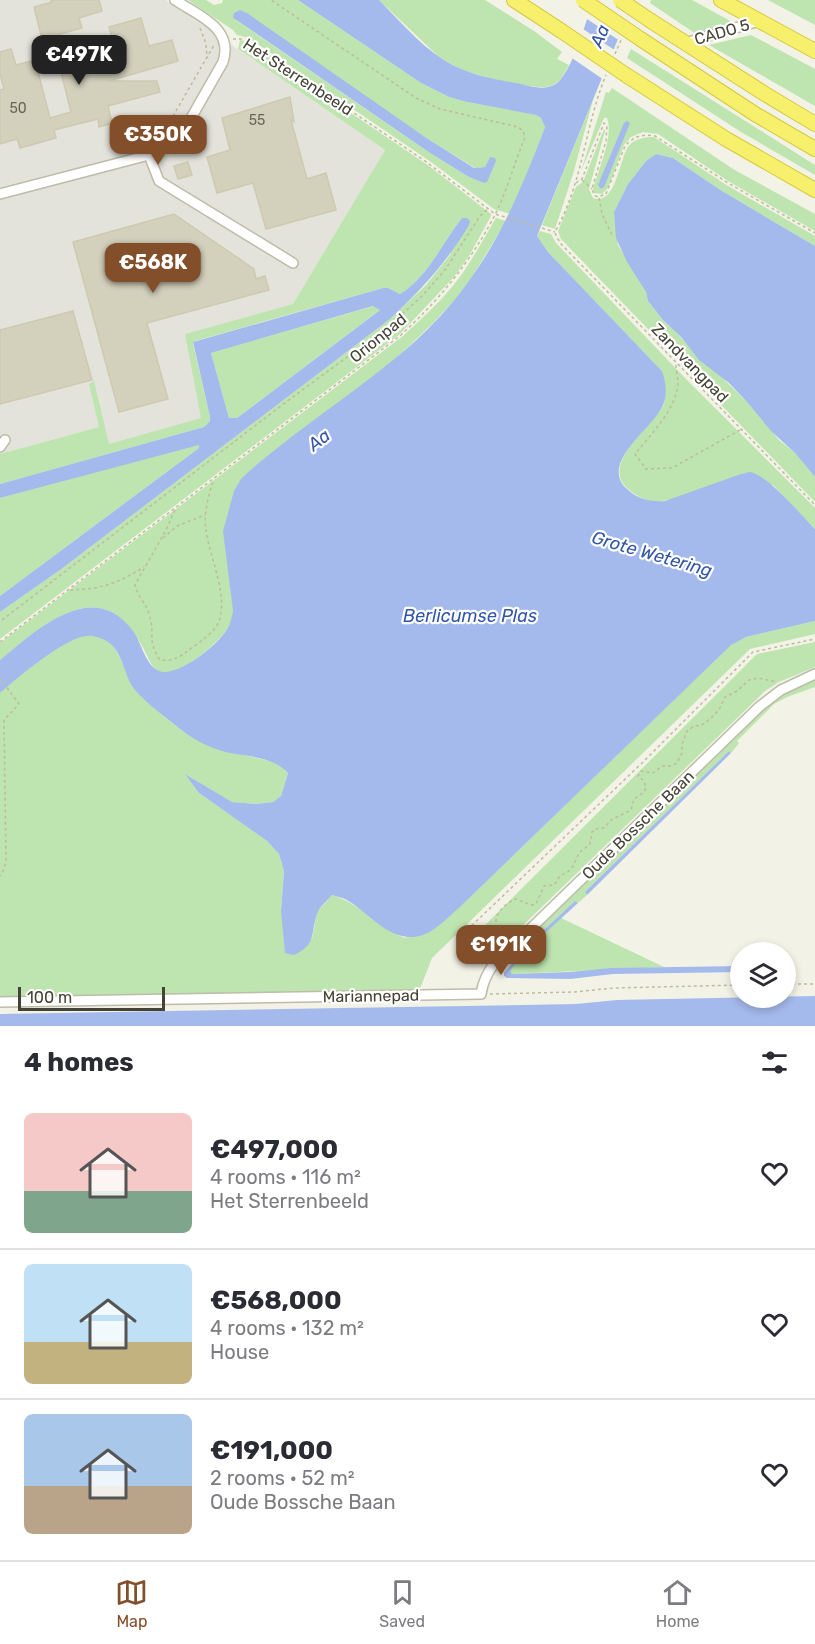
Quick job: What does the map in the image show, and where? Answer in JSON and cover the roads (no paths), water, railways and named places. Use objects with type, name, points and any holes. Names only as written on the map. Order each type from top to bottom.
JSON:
[{"type":"highway","points":[[514,0],[726,139],[815,190]]},
{"type":"highway","points":[[583,0],[754,114],[815,149]]},
{"type":"highway","points":[[620,0],[815,124]]},
{"type":"highway","points":[[721,0],[815,51]]},
{"type":"street","name":"Het Sterrenbeeld","points":[[0,194],[149,155],[178,141],[223,62],[227,50],[225,40],[216,27],[175,0]]},
{"type":"street","name":"CADO 5","points":[[685,43],[759,21]]},
{"type":"street","points":[[149,155],[159,181],[293,263]]},
{"type":"street","name":"Oude Bossche Baan","points":[[481,994],[487,972],[504,952],[524,936],[759,707],[769,698],[815,674]]},
{"type":"street","name":"Mariannepad","points":[[0,1002],[481,994]]},
{"type":"water","name":"Berlicumse Plas","points":[[298,0],[379,0],[416,38],[447,62],[481,76],[541,88],[556,84],[565,73],[575,53],[594,0],[634,0],[537,236],[548,252],[662,371],[666,389],[664,403],[630,446],[619,468],[620,478],[626,488],[644,499],[665,501],[748,472],[766,480],[815,529],[815,621],[746,637],[731,645],[460,907],[433,930],[412,937],[393,933],[348,901],[332,895],[318,911],[310,943],[294,955],[285,953],[281,911],[284,871],[279,854],[267,841],[199,793],[185,774],[232,802],[256,804],[273,802],[281,796],[288,773],[272,762],[216,749],[184,732],[135,690],[116,650],[103,639],[92,636],[71,641],[44,657],[0,693],[0,660],[47,624],[82,608],[100,608],[117,615],[133,631],[153,667],[164,672],[192,662],[217,642],[226,631],[233,611],[223,531],[234,491],[241,479],[290,438],[403,352],[430,327],[473,276],[490,249],[519,192],[545,127],[541,118],[536,115],[449,97],[421,83]]},
{"type":"water","points":[[240,10],[474,168],[485,167],[490,157],[495,158],[496,161],[487,182],[469,177],[430,153],[233,18],[234,13]]},
{"type":"water","points":[[627,121],[630,123],[604,187],[601,189],[598,185],[624,123]]},
{"type":"water","points":[[656,154],[673,158],[722,191],[815,246],[815,477],[729,383],[699,360],[682,338],[663,320],[648,301],[646,292],[627,262],[616,238],[614,212],[628,184],[646,161]]},
{"type":"water","points":[[462,218],[470,221],[461,238],[423,286],[390,319],[60,570],[0,612],[0,596],[199,448],[199,445],[0,498],[0,484],[204,427],[210,421],[210,417],[193,342],[383,288],[400,294],[427,269]],"holes":[[[373,306],[380,310],[237,418],[229,418],[211,353]]]},
{"type":"water","points":[[729,751],[731,753],[587,895],[585,892]]},
{"type":"water","points":[[575,901],[578,903],[520,956],[510,971],[512,974],[611,968],[730,966],[730,972],[613,974],[570,979],[507,978],[504,976],[504,973],[530,943]]},
{"type":"water","points":[[796,996],[815,996],[815,1026],[0,1026],[0,1014],[576,1004],[617,1000],[730,998],[730,1008],[796,1008]]},
{"type":"water label","name":"Aa","points":[[600,36]]},
{"type":"water label","name":"Aa","points":[[319,440]]},
{"type":"water label","name":"Grote Wetering","points":[[652,554]]}]
